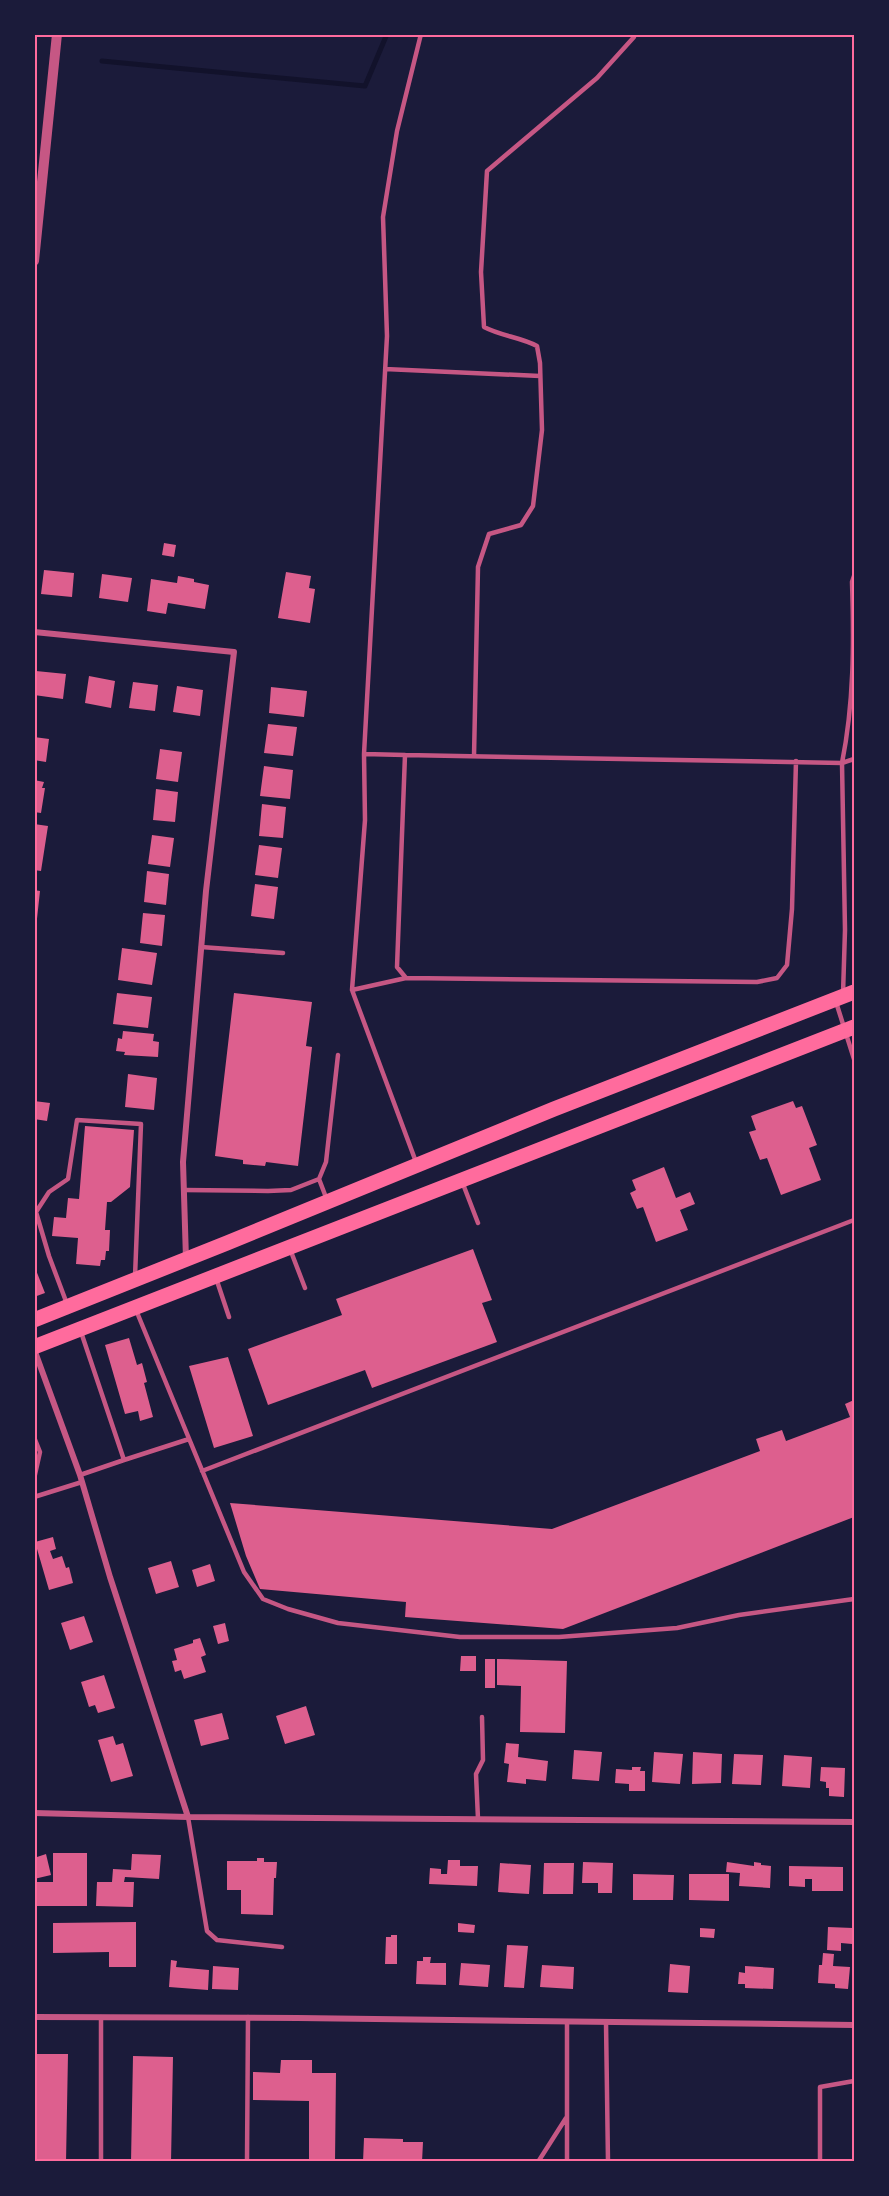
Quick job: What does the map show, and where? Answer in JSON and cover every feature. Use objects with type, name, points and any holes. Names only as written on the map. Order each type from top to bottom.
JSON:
[{"type":"main road","points":[[34,1320],[417,1164],[844,996]]},
{"type":"main road","points":[[34,1348],[460,1179],[849,1029]]},
{"type":"street","points":[[34,261],[57,34]]},
{"type":"street","points":[[34,632],[234,652],[201,947],[183,1162],[186,1260]]},
{"type":"street","points":[[34,1348],[81,1478],[110,1577],[188,1817]]},
{"type":"street","points":[[34,1813],[188,1817],[855,1822]]},
{"type":"street","points":[[34,2017],[248,2017],[855,2025]]},
{"type":"lane","points":[[417,1164],[352,990],[364,820],[364,754],[387,330],[383,217],[397,130],[421,34]]},
{"type":"lane","points":[[474,756],[478,567],[489,534],[521,525],[533,506],[542,430],[537,346],[484,327],[481,272],[487,171],[597,78],[634,38],[634,34]]},
{"type":"lane","points":[[385,369],[540,376]]},
{"type":"lane","points":[[855,576],[852,582],[854,630],[849,728],[842,763],[844,996],[855,1059]]},
{"type":"lane","points":[[364,754],[842,763],[855,759]]},
{"type":"lane","points":[[405,755],[397,967],[406,978]]},
{"type":"lane","points":[[352,990],[406,978],[757,982],[777,978],[787,965],[792,909],[796,761]]},
{"type":"lane","points":[[201,947],[284,953]]},
{"type":"lane","points":[[327,1202],[319,1179],[326,1162],[338,1055]]},
{"type":"lane","points":[[68,1306],[35,1212],[49,1192],[68,1179],[77,1120],[141,1124],[135,1280]]},
{"type":"lane","points":[[184,1190],[291,1190],[319,1179]]},
{"type":"lane","points":[[460,1179],[478,1223]]},
{"type":"lane","points":[[202,1472],[855,1220]]},
{"type":"lane","points":[[289,1246],[305,1288]]},
{"type":"lane","points":[[216,1275],[229,1317]]},
{"type":"lane","points":[[134,1307],[244,1572],[263,1599],[288,1609],[338,1623],[460,1637],[559,1637],[677,1628],[738,1615],[855,1599]]},
{"type":"lane","points":[[80,1328],[124,1460]]},
{"type":"lane","points":[[34,1437],[40,1452],[34,1479]]},
{"type":"lane","points":[[34,1497],[124,1460],[189,1439]]},
{"type":"lane","points":[[478,1820],[476,1774],[483,1760],[482,1717]]},
{"type":"lane","points":[[188,1817],[207,1931],[217,1940],[282,1947]]},
{"type":"lane","points":[[101,2017],[101,2162]]},
{"type":"lane","points":[[247,2162],[248,2017]]},
{"type":"lane","points":[[567,2022],[567,2162]]},
{"type":"lane","points":[[606,2022],[608,2162]]},
{"type":"lane","points":[[820,2162],[820,2087],[855,2081]]},
{"type":"lane","points":[[538,2162],[567,2116]]},
{"type":"building","points":[[164,543],[176,545],[174,557],[162,555]]},
{"type":"building","points":[[44,570],[74,573],[72,597],[41,594]]},
{"type":"building","points":[[286,572],[311,576],[309,588],[315,589],[310,623],[278,618]]},
{"type":"building","points":[[102,574],[132,578],[128,602],[99,598]]},
{"type":"building","points":[[178,576],[209,585],[205,609],[168,603],[166,614],[147,611],[151,579],[177,583]]},
{"type":"building","points":[[36,671],[66,674],[63,699],[34,695]]},
{"type":"building","points":[[89,676],[115,681],[111,708],[85,703]]},
{"type":"building","points":[[133,682],[158,685],[155,711],[129,708]]},
{"type":"building","points":[[177,686],[203,690],[200,716],[173,712]]},
{"type":"building","points":[[271,687],[307,691],[304,717],[269,713]]},
{"type":"building","points":[[268,724],[297,727],[293,756],[264,753]]},
{"type":"building","points":[[34,737],[49,739],[46,762],[34,760]]},
{"type":"building","points":[[160,749],[182,752],[178,782],[156,779]]},
{"type":"building","points":[[264,766],[293,770],[290,799],[260,796]]},
{"type":"building","points":[[34,780],[44,782],[41,813],[34,812]]},
{"type":"building","points":[[156,789],[178,792],[175,822],[153,820]]},
{"type":"building","points":[[262,804],[286,807],[283,838],[259,836]]},
{"type":"building","points":[[34,824],[48,826],[41,871],[34,870]]},
{"type":"building","points":[[152,835],[174,838],[170,867],[148,864]]},
{"type":"building","points":[[259,845],[282,848],[278,878],[255,875]]},
{"type":"building","points":[[147,871],[169,874],[166,905],[144,902]]},
{"type":"building","points":[[255,884],[278,887],[274,919],[251,916]]},
{"type":"building","points":[[34,890],[40,891],[36,928],[34,928]]},
{"type":"building","points":[[143,913],[165,915],[162,946],[140,943]]},
{"type":"building","points":[[122,948],[157,953],[152,985],[118,980]]},
{"type":"building","points":[[117,993],[152,997],[148,1028],[113,1024]]},
{"type":"building","points":[[234,993],[312,1002],[306,1046],[312,1047],[298,1166],[266,1162],[265,1166],[243,1164],[243,1160],[215,1156]]},
{"type":"building","points":[[123,1031],[154,1034],[153,1041],[159,1042],[158,1057],[124,1055],[125,1052],[116,1051],[118,1038],[122,1039]]},
{"type":"building","points":[[128,1074],[157,1078],[154,1110],[125,1107]]},
{"type":"building","points":[[34,1101],[50,1103],[47,1121],[34,1119]]},
{"type":"building","points":[[793,1101],[796,1108],[802,1106],[817,1145],[809,1148],[821,1180],[781,1195],[767,1158],[760,1160],[749,1132],[756,1130],[751,1116]]},
{"type":"building","points":[[85,1126],[134,1130],[130,1187],[111,1202],[107,1202],[105,1230],[110,1230],[109,1251],[106,1251],[105,1260],[101,1260],[100,1266],[76,1264],[78,1238],[52,1236],[54,1217],[66,1218],[68,1198],[79,1199]]},
{"type":"building","points":[[664,1167],[676,1198],[690,1192],[695,1204],[680,1210],[688,1230],[656,1242],[643,1207],[637,1209],[630,1193],[636,1190],[632,1180]]},
{"type":"building","points":[[473,1249],[492,1300],[482,1303],[497,1342],[372,1388],[365,1370],[268,1405],[248,1349],[342,1315],[336,1299]]},
{"type":"building","points":[[34,1265],[45,1293],[34,1297]]},
{"type":"building","points":[[129,1338],[137,1365],[142,1363],[147,1382],[144,1383],[153,1417],[140,1421],[138,1411],[125,1414],[105,1345]]},
{"type":"building","points":[[228,1357],[253,1436],[214,1448],[189,1366]]},
{"type":"building","points":[[854,1400],[854,1517],[563,1629],[405,1617],[406,1602],[260,1589],[246,1556],[230,1503],[552,1529],[760,1451],[756,1439],[782,1430],[786,1441],[850,1417],[845,1404]]},
{"type":"building","points":[[53,1537],[56,1549],[50,1551],[53,1559],[62,1556],[66,1568],[69,1567],[73,1583],[49,1590],[35,1542]]},
{"type":"building","points":[[171,1561],[179,1587],[156,1594],[148,1568]]},
{"type":"building","points":[[210,1564],[215,1581],[197,1587],[192,1570]]},
{"type":"building","points":[[84,1616],[93,1642],[70,1650],[61,1623]]},
{"type":"building","points":[[225,1623],[229,1641],[218,1644],[213,1626]]},
{"type":"building","points":[[200,1638],[206,1655],[201,1657],[206,1672],[184,1679],[181,1670],[175,1672],[172,1661],[177,1660],[174,1649],[193,1643],[193,1640]]},
{"type":"building","points":[[461,1656],[476,1656],[476,1671],[460,1671]]},
{"type":"building","points":[[485,1659],[495,1659],[495,1688],[485,1688]]},
{"type":"building","points":[[497,1659],[567,1661],[565,1733],[520,1732],[521,1686],[497,1685]]},
{"type":"building","points":[[104,1675],[115,1708],[98,1713],[95,1705],[89,1707],[81,1682]]},
{"type":"building","points":[[306,1706],[315,1735],[285,1744],[276,1716]]},
{"type":"building","points":[[222,1713],[229,1739],[201,1746],[194,1720]]},
{"type":"building","points":[[113,1736],[116,1745],[123,1743],[133,1776],[111,1782],[98,1740]]},
{"type":"building","points":[[506,1743],[519,1744],[518,1757],[548,1761],[546,1781],[526,1779],[526,1784],[507,1782],[509,1764],[504,1763]]},
{"type":"building","points":[[574,1750],[602,1752],[599,1781],[572,1779]]},
{"type":"building","points":[[654,1752],[683,1754],[680,1784],[652,1782]]},
{"type":"building","points":[[693,1752],[722,1754],[721,1783],[692,1784]]},
{"type":"building","points":[[734,1754],[763,1755],[761,1785],[732,1784]]},
{"type":"building","points":[[784,1755],[812,1757],[810,1788],[782,1786]]},
{"type":"building","points":[[632,1767],[641,1767],[640,1771],[645,1771],[645,1791],[629,1791],[629,1784],[615,1783],[616,1769],[632,1770]]},
{"type":"building","points":[[821,1767],[845,1768],[844,1797],[829,1796],[826,1782],[820,1781]]},
{"type":"building","points":[[53,1853],[87,1853],[87,1906],[34,1906],[34,1882],[53,1882]]},
{"type":"building","points":[[46,1854],[51,1875],[34,1879],[34,1858]]},
{"type":"building","points":[[132,1854],[161,1855],[159,1879],[125,1877],[124,1882],[134,1882],[133,1907],[96,1906],[97,1882],[112,1882],[113,1869],[131,1870]]},
{"type":"building","points":[[257,1858],[264,1858],[264,1862],[277,1862],[273,1915],[241,1914],[241,1890],[227,1890],[227,1861],[257,1861]]},
{"type":"building","points":[[448,1860],[460,1860],[460,1866],[478,1866],[477,1886],[429,1884],[430,1868],[441,1869],[441,1874],[447,1874]]},
{"type":"building","points":[[583,1862],[613,1863],[612,1893],[598,1893],[598,1883],[582,1883]]},
{"type":"building","points":[[727,1862],[754,1866],[754,1862],[771,1866],[770,1888],[739,1886],[740,1873],[726,1872]]},
{"type":"building","points":[[500,1863],[531,1865],[529,1894],[498,1892]]},
{"type":"building","points":[[544,1863],[574,1863],[573,1894],[543,1894]]},
{"type":"building","points":[[789,1866],[843,1867],[843,1891],[812,1891],[812,1879],[805,1879],[805,1887],[789,1886]]},
{"type":"building","points":[[633,1874],[674,1875],[673,1900],[633,1900]]},
{"type":"building","points":[[689,1874],[729,1874],[729,1901],[689,1900]]},
{"type":"building","points":[[136,1922],[136,1967],[109,1967],[109,1952],[53,1953],[53,1923]]},
{"type":"building","points":[[458,1923],[475,1925],[474,1933],[458,1932]]},
{"type":"building","points":[[828,1927],[853,1928],[852,1944],[841,1943],[841,1951],[827,1950]]},
{"type":"building","points":[[700,1928],[715,1929],[714,1938],[700,1937]]},
{"type":"building","points":[[391,1935],[397,1935],[397,1964],[385,1964],[386,1937],[391,1937]]},
{"type":"building","points":[[507,1945],[528,1946],[524,1988],[504,1987]]},
{"type":"building","points":[[823,1953],[834,1954],[833,1966],[850,1967],[848,1989],[835,1988],[835,1984],[818,1983],[819,1965],[822,1965]]},
{"type":"building","points":[[423,1957],[431,1957],[430,1963],[446,1963],[446,1985],[416,1984],[417,1961],[423,1961]]},
{"type":"building","points":[[171,1960],[177,1961],[176,1967],[209,1970],[208,1990],[169,1987]]},
{"type":"building","points":[[461,1963],[490,1965],[488,1987],[459,1985]]},
{"type":"building","points":[[670,1964],[690,1966],[688,1993],[668,1992]]},
{"type":"building","points":[[542,1965],[574,1967],[573,1989],[540,1987]]},
{"type":"building","points":[[213,1966],[239,1968],[238,1990],[212,1989]]},
{"type":"building","points":[[745,1966],[774,1968],[773,1989],[745,1988],[745,1984],[738,1984],[739,1972],[745,1973]]},
{"type":"building","points":[[34,2054],[68,2054],[66,2162],[34,2162]]},
{"type":"building","points":[[133,2056],[173,2057],[171,2162],[131,2162]]},
{"type":"building","points":[[281,2060],[312,2060],[312,2073],[336,2073],[335,2162],[309,2162],[309,2101],[253,2100],[253,2072],[280,2073]]},
{"type":"building","points":[[364,2138],[423,2142],[422,2162],[363,2162]]},
{"type":"waterway","points":[[102,61],[365,86],[387,34]]}]
